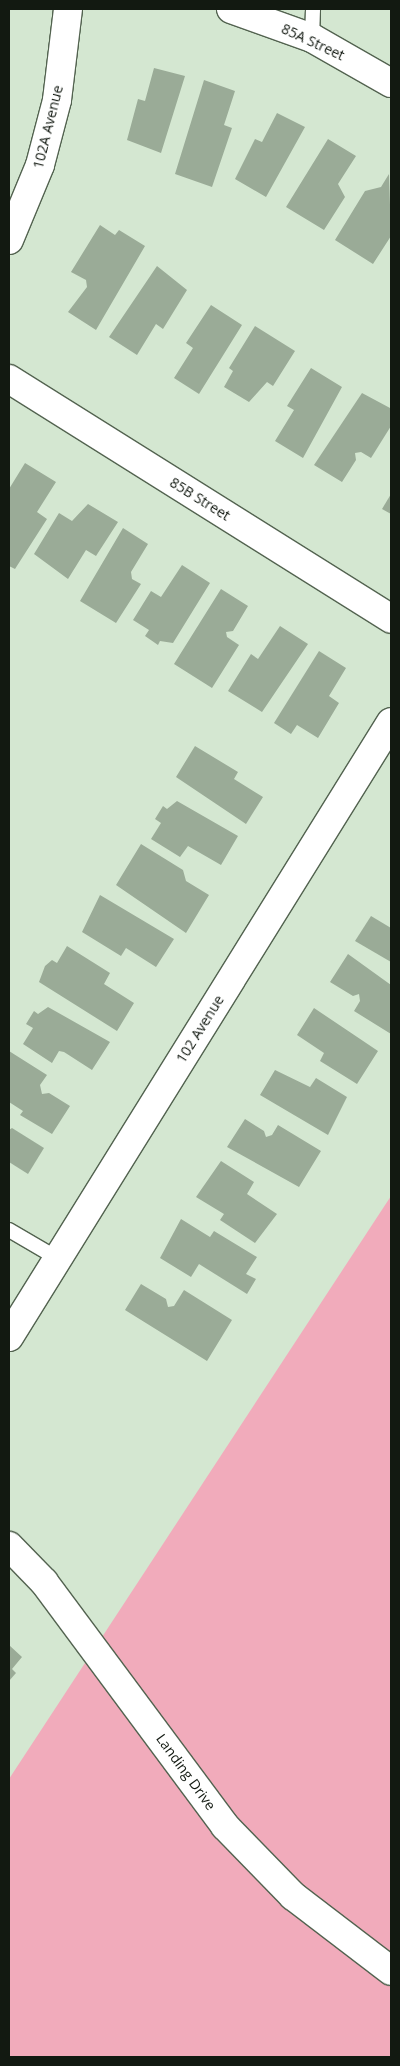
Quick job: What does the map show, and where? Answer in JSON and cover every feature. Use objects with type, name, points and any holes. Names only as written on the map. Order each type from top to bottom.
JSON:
[{"type":"street","name":"102A Avenue","points":[[9,240],[40,165],[57,100],[68,9]]},
{"type":"street","name":"85A Street","points":[[231,9],[312,38],[391,83]]},
{"type":"street","name":"85B Street","points":[[9,379],[391,619]]},
{"type":"street","name":"102 Avenue","points":[[9,1337],[391,722]]},
{"type":"street","name":"Landing Drive","points":[[9,1546],[44,1582],[225,1826],[292,1896],[391,1971]]},
{"type":"lane","points":[[312,38],[313,9]]},
{"type":"lane","points":[[9,1230],[57,1258]]},
{"type":"shaded area","points":[[391,1196],[391,2057],[9,2057],[9,1779]]},
{"type":"building","points":[[154,68],[185,76],[161,153],[127,140],[138,99],[145,101]]},
{"type":"building","points":[[204,80],[235,91],[224,125],[232,128],[212,187],[175,174]]},
{"type":"building","points":[[277,113],[305,127],[266,197],[235,179],[255,139],[262,142]]},
{"type":"building","points":[[328,139],[356,156],[338,184],[345,197],[324,230],[286,207]]},
{"type":"building","points":[[389,174],[391,236],[373,264],[335,240],[365,191],[381,187]]},
{"type":"building","points":[[100,225],[115,235],[119,230],[145,246],[96,330],[68,312],[87,287],[86,280],[71,272]]},
{"type":"building","points":[[157,266],[187,290],[163,329],[156,324],[137,355],[109,337]]},
{"type":"building","points":[[211,305],[242,325],[199,394],[174,378],[193,348],[186,343]]},
{"type":"building","points":[[255,326],[295,351],[273,386],[267,382],[249,402],[224,387],[233,371],[229,368]]},
{"type":"building","points":[[311,368],[342,387],[303,458],[275,441],[294,410],[287,406]]},
{"type":"building","points":[[362,393],[390,408],[391,426],[371,458],[361,452],[355,453],[356,460],[342,482],[314,465]]},
{"type":"building","points":[[25,463],[56,482],[37,512],[47,519],[15,569],[9,566],[9,489]]},
{"type":"building","points":[[391,494],[391,514],[382,509]]},
{"type":"building","points":[[88,504],[118,522],[96,556],[86,550],[68,579],[34,554],[59,513],[72,521]]},
{"type":"building","points":[[123,528],[148,544],[131,572],[132,579],[141,584],[116,623],[80,601]]},
{"type":"building","points":[[182,565],[210,583],[173,643],[160,641],[158,645],[145,636],[149,630],[133,620],[151,591],[161,597]]},
{"type":"building","points":[[221,589],[248,606],[233,631],[226,632],[227,637],[239,645],[212,688],[174,664]]},
{"type":"building","points":[[280,626],[308,644],[262,712],[228,691],[251,654],[258,659]]},
{"type":"building","points":[[319,651],[346,668],[329,696],[339,703],[318,738],[297,725],[291,734],[274,723]]},
{"type":"building","points":[[195,746],[238,772],[234,779],[263,797],[246,824],[176,777]]},
{"type":"building","points":[[177,801],[238,836],[221,865],[188,846],[180,857],[151,839],[161,823],[155,819],[163,806],[167,809]]},
{"type":"building","points":[[141,844],[183,870],[186,881],[209,895],[186,933],[116,885]]},
{"type":"building","points":[[100,895],[174,939],[156,967],[126,948],[121,956],[82,932]]},
{"type":"building","points":[[371,916],[391,928],[391,962],[355,941]]},
{"type":"building","points":[[67,946],[110,973],[104,984],[134,1003],[117,1031],[39,982],[45,966],[52,960],[57,963]]},
{"type":"building","points":[[348,954],[391,985],[391,1034],[354,1011],[360,1001],[359,994],[353,996],[330,982]]},
{"type":"building","points":[[48,1007],[110,1042],[92,1070],[64,1052],[59,1051],[52,1063],[23,1044],[33,1028],[26,1024],[34,1011],[38,1014]]},
{"type":"building","points":[[314,1008],[378,1051],[357,1084],[320,1061],[324,1053],[297,1035]]},
{"type":"building","points":[[9,1051],[47,1075],[40,1085],[42,1094],[49,1093],[70,1106],[52,1134],[20,1115],[23,1111],[9,1102]]},
{"type":"building","points":[[275,1070],[310,1087],[316,1078],[347,1097],[328,1135],[260,1095]]},
{"type":"building","points":[[245,1119],[264,1131],[266,1137],[272,1135],[278,1125],[321,1151],[299,1187],[227,1147]]},
{"type":"building","points":[[12,1128],[44,1148],[28,1174],[9,1162],[9,1130]]},
{"type":"building","points":[[221,1161],[254,1182],[247,1194],[277,1214],[255,1243],[220,1220],[224,1214],[196,1197]]},
{"type":"building","points":[[181,1219],[210,1237],[214,1231],[257,1257],[246,1274],[256,1279],[247,1294],[199,1264],[191,1277],[160,1258]]},
{"type":"building","points":[[141,1284],[166,1299],[168,1307],[174,1306],[184,1290],[232,1320],[207,1361],[125,1310]]},
{"type":"building","points":[[9,1645],[22,1657],[12,1669],[16,1673],[9,1681]]}]
